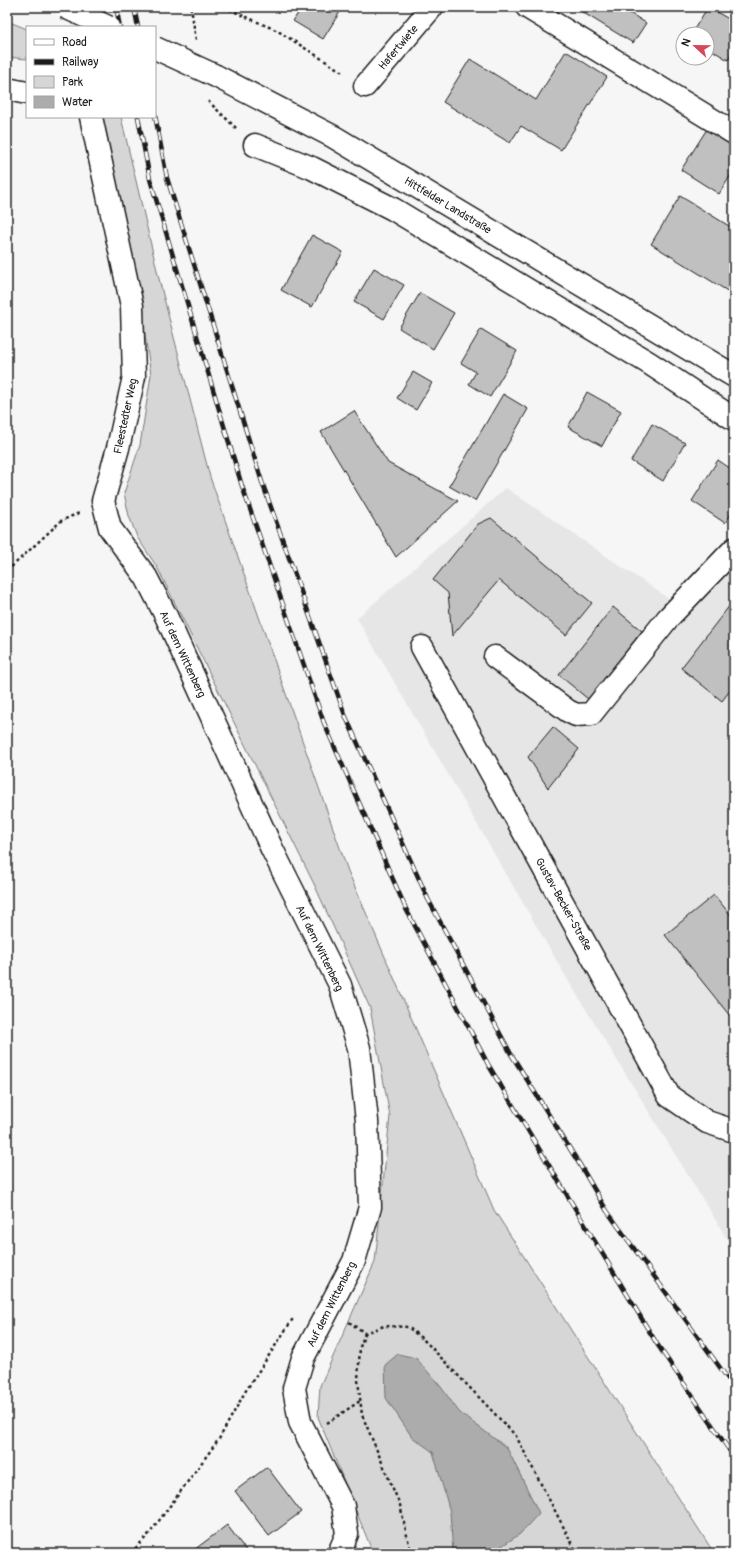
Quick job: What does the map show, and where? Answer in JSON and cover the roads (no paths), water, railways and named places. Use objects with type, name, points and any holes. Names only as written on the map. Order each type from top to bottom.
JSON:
[{"type":"street","points":[[65,7],[106,26]]},
{"type":"street","points":[[75,7],[78,26]]},
{"type":"street","name":"Hafertwiete","points":[[365,86],[432,7]]},
{"type":"street","points":[[527,7],[734,133]]},
{"type":"street","name":"Hittfelder Landstraße","points":[[156,48],[216,76],[334,137],[734,376]]},
{"type":"street","points":[[7,89],[26,93]]},
{"type":"street","name":"Fleestedter Weg","points":[[91,118],[132,306],[134,377],[118,448],[103,501]]},
{"type":"street","points":[[255,145],[312,168],[393,209],[649,363],[734,419]]},
{"type":"street","name":"Auf dem Wittenberg","points":[[103,501],[110,528],[146,577],[166,616],[268,842],[340,985],[359,1048],[367,1121],[370,1207],[354,1261],[303,1358],[294,1388],[300,1422],[343,1506],[347,1534],[339,1553]]},
{"type":"street","points":[[495,657],[568,711],[576,715],[591,714],[668,618],[734,549]]},
{"type":"street","name":"Gustav-Becker-Straße","points":[[422,647],[669,1096],[707,1122],[734,1131]]},
{"type":"water","points":[[398,1354],[416,1358],[441,1387],[459,1412],[507,1448],[539,1513],[520,1534],[491,1553],[453,1553],[450,1512],[433,1452],[412,1437],[386,1398],[385,1365]]},
{"type":"railway","points":[[116,7],[120,26]]},
{"type":"railway","points":[[134,7],[138,26]]},
{"type":"railway","points":[[138,118],[150,179],[242,486],[324,723],[406,909],[489,1066],[657,1344],[734,1457]]},
{"type":"railway","points":[[156,118],[167,178],[262,482],[345,715],[428,899],[511,1054],[607,1211],[734,1387]]}]
